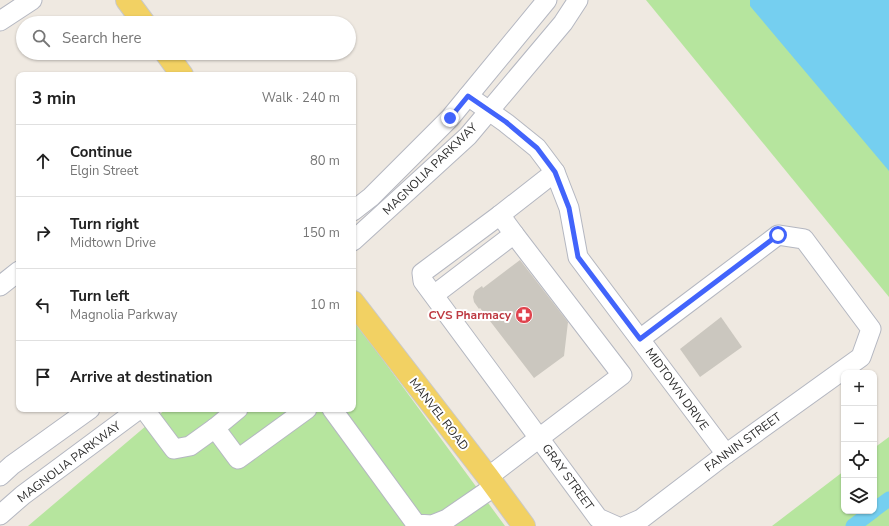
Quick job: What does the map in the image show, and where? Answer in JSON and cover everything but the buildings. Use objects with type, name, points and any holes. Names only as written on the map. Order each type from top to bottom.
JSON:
[{"type":"main road","points":[[127,0],[139,16]]},
{"type":"main road","points":[[171,60],[180,72]]},
{"type":"main road","name":"MANVEL ROAD","points":[[356,306],[524,526]]},
{"type":"street","points":[[0,21],[32,0]]},
{"type":"street","name":"MAGNOLIA PARKWAY","points":[[356,209],[382,186],[450,118],[548,0]]},
{"type":"street","name":"MAGNOLIA PARKWAY","points":[[356,238],[468,136],[563,24],[578,0]]},
{"type":"street","name":"MIDTOWN DRIVE","points":[[468,96],[537,148],[555,172],[569,208],[578,257],[726,454]]},
{"type":"street","points":[[334,412],[416,524],[440,524],[491,482],[540,438],[622,375],[500,215],[555,172]]},
{"type":"street","name":"GRAY STREET","points":[[500,215],[422,273],[423,282],[598,518],[616,526]]},
{"type":"street","points":[[434,295],[514,234]]},
{"type":"street","name":"FANNIN STREET","points":[[625,526],[640,519],[726,454],[861,357],[871,329],[804,239],[778,235],[640,339]]},
{"type":"street","points":[[0,286],[16,274]]},
{"type":"street","points":[[0,476],[12,465],[86,412]]},
{"type":"street","name":"MAGNOLIA PARKWAY","points":[[0,515],[23,495],[135,412]]},
{"type":"street","points":[[146,412],[174,449],[190,446],[234,412]]},
{"type":"street","points":[[215,428],[238,459],[303,412]]},
{"type":"green space","points":[[646,0],[889,0],[889,297]]},
{"type":"green space","points":[[356,323],[505,526],[28,526],[162,412],[356,412]]},
{"type":"green space","points":[[889,437],[889,526],[772,526],[841,473],[841,514],[877,514],[877,446]]},
{"type":"water","points":[[750,0],[889,0],[889,171],[750,6]]},
{"type":"waterway","points":[[877,508],[889,499]]},
{"type":"waterway","points":[[853,526],[869,514]]},
{"type":"place","name":"CVS Pharmacy","points":[[524,315]]},
{"type":"route","points":[[450,118],[468,96],[506,122],[537,148],[555,172],[569,208],[578,257],[640,339],[778,235]]}]
